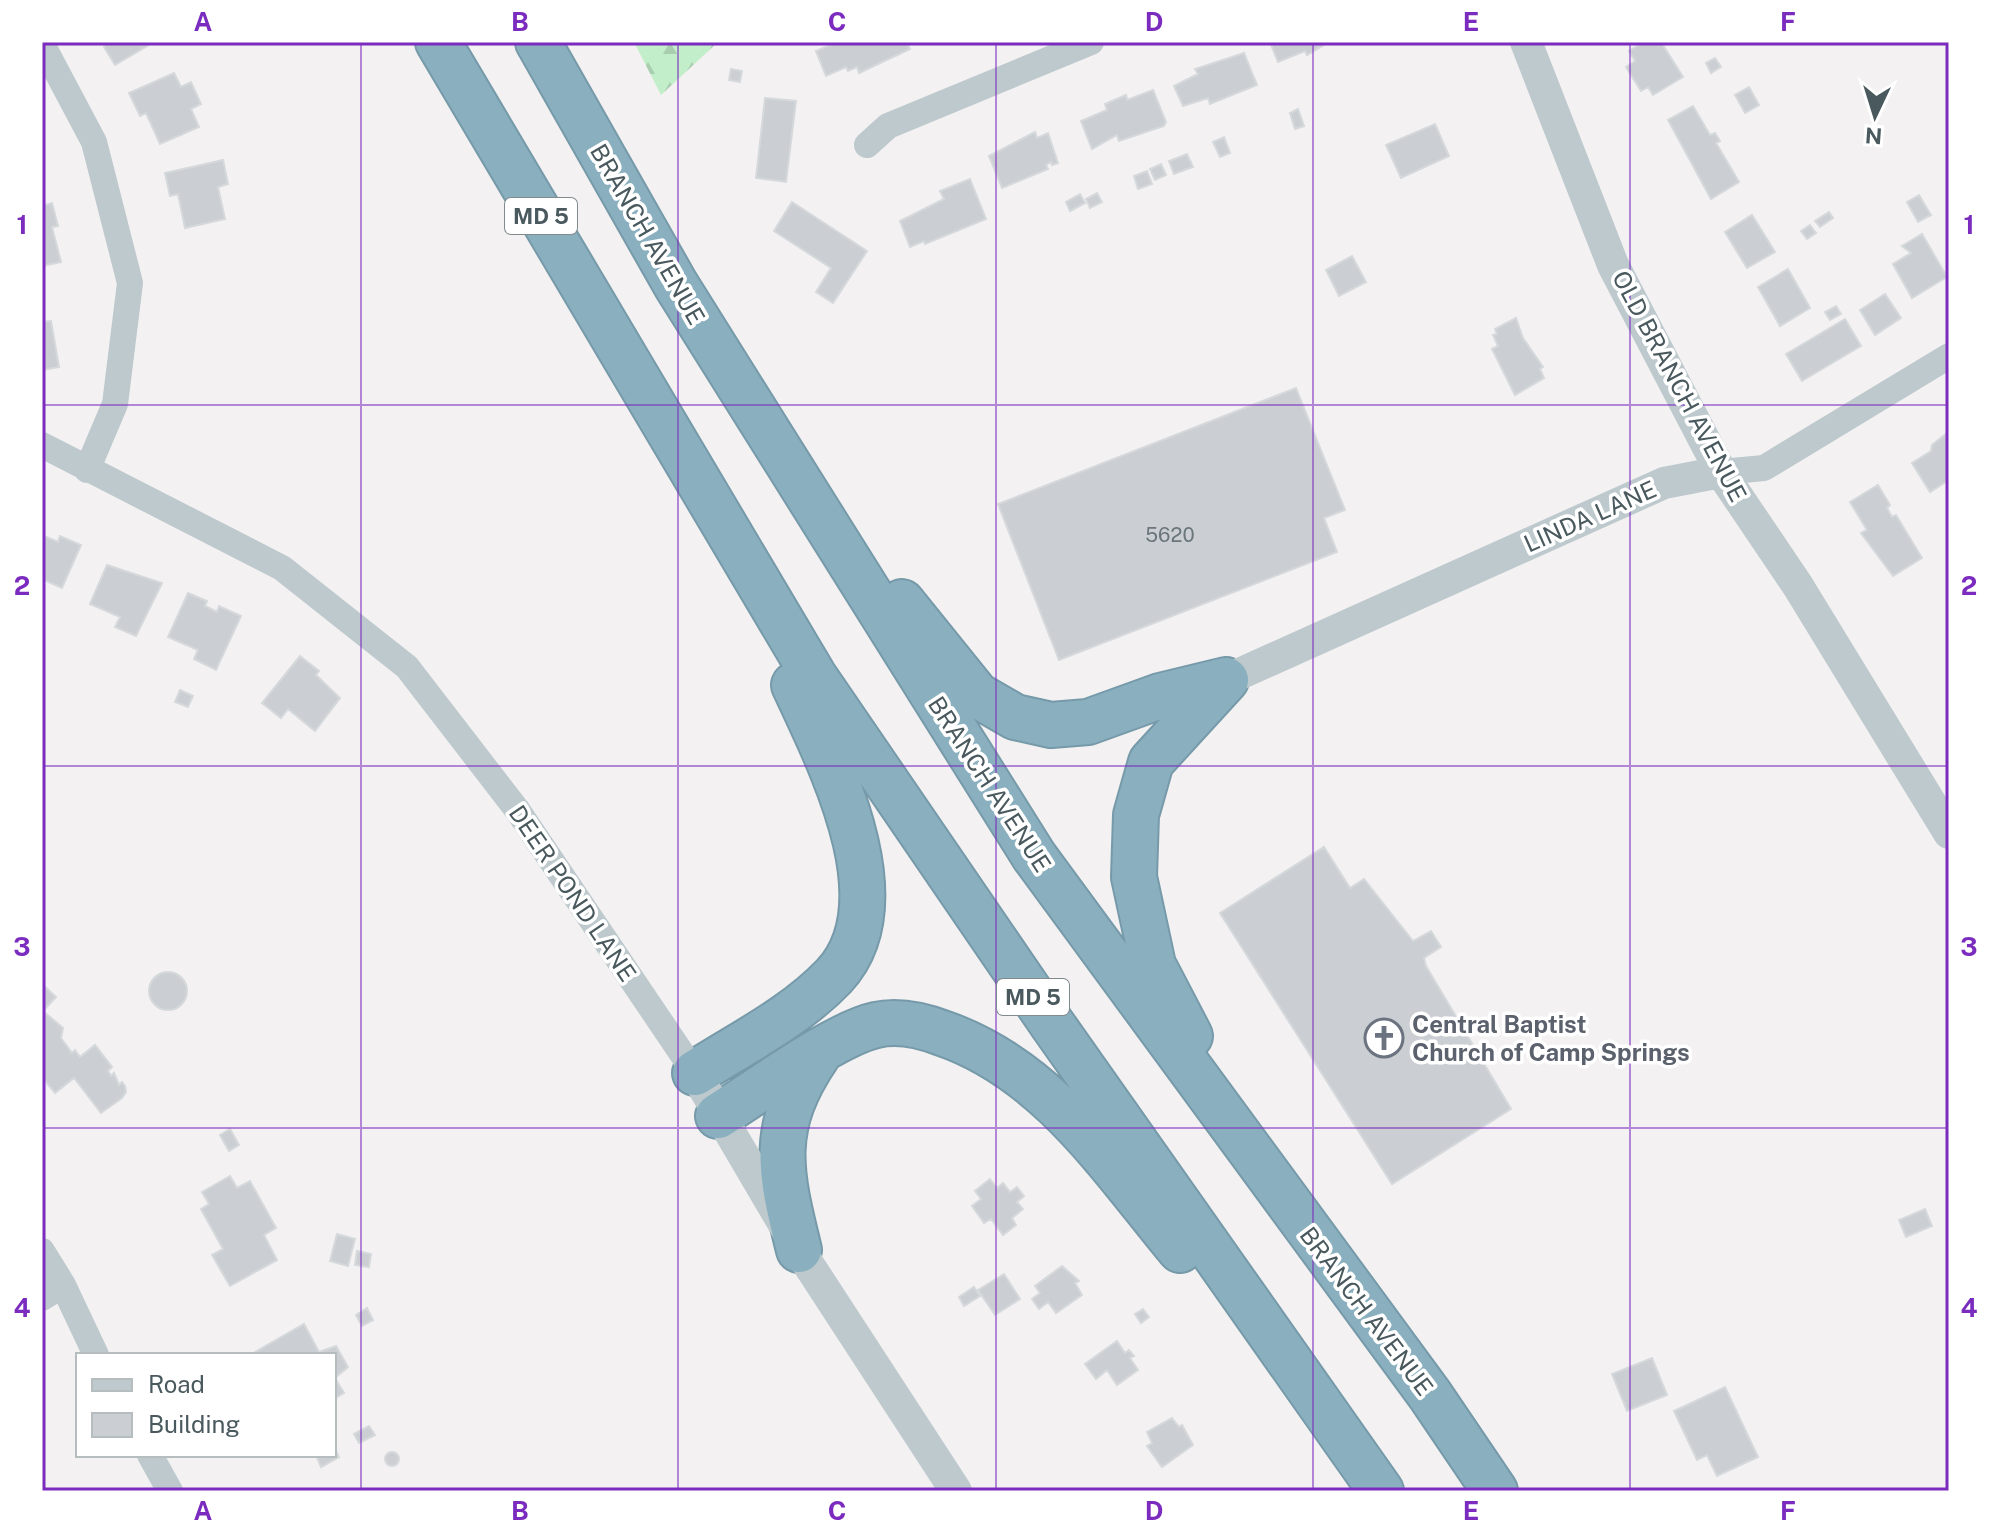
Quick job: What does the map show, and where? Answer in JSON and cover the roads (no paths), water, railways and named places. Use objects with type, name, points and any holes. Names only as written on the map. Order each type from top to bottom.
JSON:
[{"type":"highway","name":"MD 5","points":[[438,42],[814,676],[916,829],[1380,1491]]},
{"type":"highway","name":"BRANCH AVENUE","points":[[540,42],[676,285],[1034,856],[1430,1395],[1495,1491]]},
{"type":"highway","points":[[764,428],[977,695],[1015,717],[1051,725],[1088,722],[1160,696],[1226,680]]},
{"type":"highway","points":[[695,1073],[800,1008],[836,974],[855,942],[862,913],[862,881],[853,829],[821,743],[706,490]]},
{"type":"highway","points":[[1226,680],[1151,762],[1136,815],[1134,877],[1153,965],[1191,1038],[1339,1251],[1351,1290]]},
{"type":"highway","points":[[718,1116],[821,1051],[875,1025],[910,1024],[990,1051],[1061,1107],[1380,1491]]},
{"type":"highway","points":[[799,1250],[783,1174],[781,1136],[795,1093],[821,1051]]},
{"type":"street","points":[[867,145],[888,126],[1091,42]]},
{"type":"street","name":"OLD BRANCH AVENUE","points":[[1526,42],[1613,265],[1721,472],[1798,586],[1949,833]]},
{"type":"street","points":[[42,44],[94,142],[130,283],[115,404],[87,470]]},
{"type":"street","name":"LINDA LANE","points":[[1226,680],[1664,483],[1721,472],[1764,468],[1949,356]]},
{"type":"street","name":"DEER POND LANE","points":[[42,445],[282,568],[407,667],[518,811],[695,1073],[799,1250],[956,1491]]},
{"type":"street","points":[[42,1251],[53,1292],[95,1353]]},
{"type":"street","points":[[151,1457],[170,1491]]},
{"type":"place","name":"Central Baptist Church of Camp Springs","points":[[1384,1038]]}]
